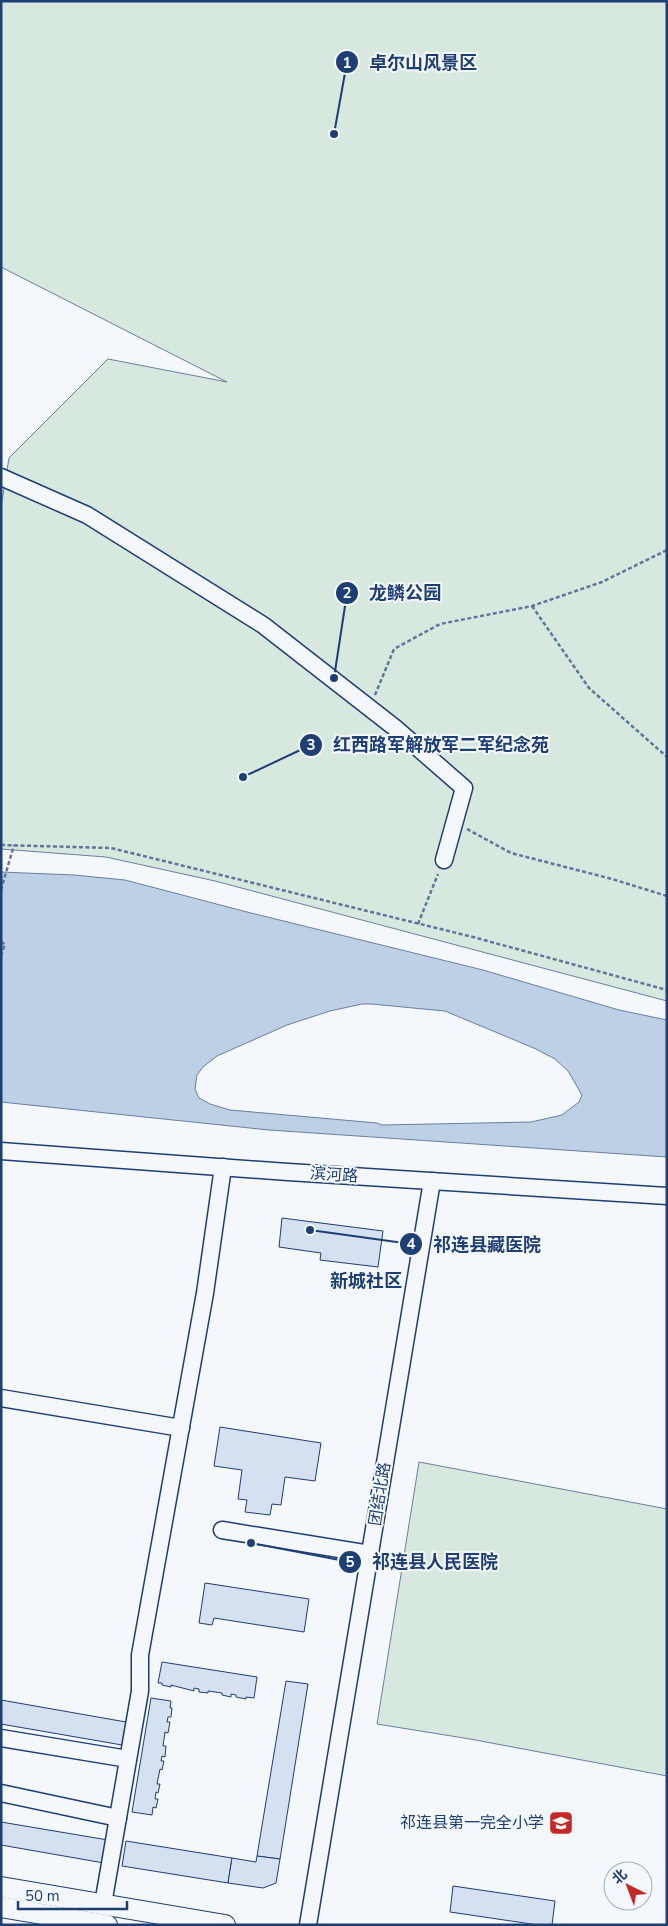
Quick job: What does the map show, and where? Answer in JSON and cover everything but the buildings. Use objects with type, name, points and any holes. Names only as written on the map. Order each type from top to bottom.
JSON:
[{"type":"main road","points":[[1,1887],[225,1925]]},
{"type":"main road","points":[[1,1907],[107,1925]]},
{"type":"street","points":[[1,477],[87,515],[263,625],[369,708],[464,788],[444,860]]},
{"type":"street","name":"滨河路","points":[[1,1151],[667,1196]]},
{"type":"street","points":[[103,1904],[140,1691],[140,1655],[204,1293],[223,1167]]},
{"type":"street","name":"团结北路","points":[[308,1925],[432,1181]]},
{"type":"street","points":[[1,1398],[180,1428]]},
{"type":"street","points":[[222,1530],[370,1554]]},
{"type":"street","points":[[1,1738],[128,1759]]},
{"type":"street","points":[[1,1793],[118,1818]]},
{"type":"path","points":[[369,708],[394,649],[440,624],[532,606],[602,582],[667,550]]},
{"type":"path","points":[[532,606],[589,688],[667,757]]},
{"type":"path","points":[[455,822],[511,853],[612,879],[667,896]]},
{"type":"path","points":[[1,845],[111,848],[473,937],[667,990]]},
{"type":"path","points":[[1,890],[14,845]]},
{"type":"path","points":[[418,924],[444,860]]},
{"type":"path","points":[[1,942],[5,944],[1,955]]},
{"type":"shaded area","points":[[1,1],[667,1],[667,1001],[215,881],[106,857],[1,849],[1,507],[9,458],[108,359],[227,382],[1,267]]},
{"type":"shaded area","points":[[419,1462],[667,1509],[667,1776],[470,1739],[377,1724]]},
{"type":"water","points":[[1,872],[74,875],[125,880],[483,970],[619,1010],[667,1020],[667,1157],[269,1130],[1,1102]],"holes":[[[362,1004],[445,1011],[536,1049],[555,1059],[568,1071],[582,1095],[579,1102],[562,1115],[531,1122],[382,1125],[230,1110],[210,1104],[199,1098],[195,1089],[197,1075],[203,1067],[217,1056],[287,1025],[330,1011]]]},
{"type":"place","name":"卓尔山风景区","points":[[334,134]]},
{"type":"place","name":"龙鳞公园","points":[[334,678]]},
{"type":"place","name":"红西路军解放军二军纪念苑","points":[[243,777]]},
{"type":"place","name":"祁连县藏医院","points":[[310,1230]]},
{"type":"place","name":"祁连县人民医院","points":[[251,1543]]},
{"type":"place","name":"祁连县第一完全小学","points":[[561,1823]]},
{"type":"district","name":"新城社区","points":[[366,1281]]}]
